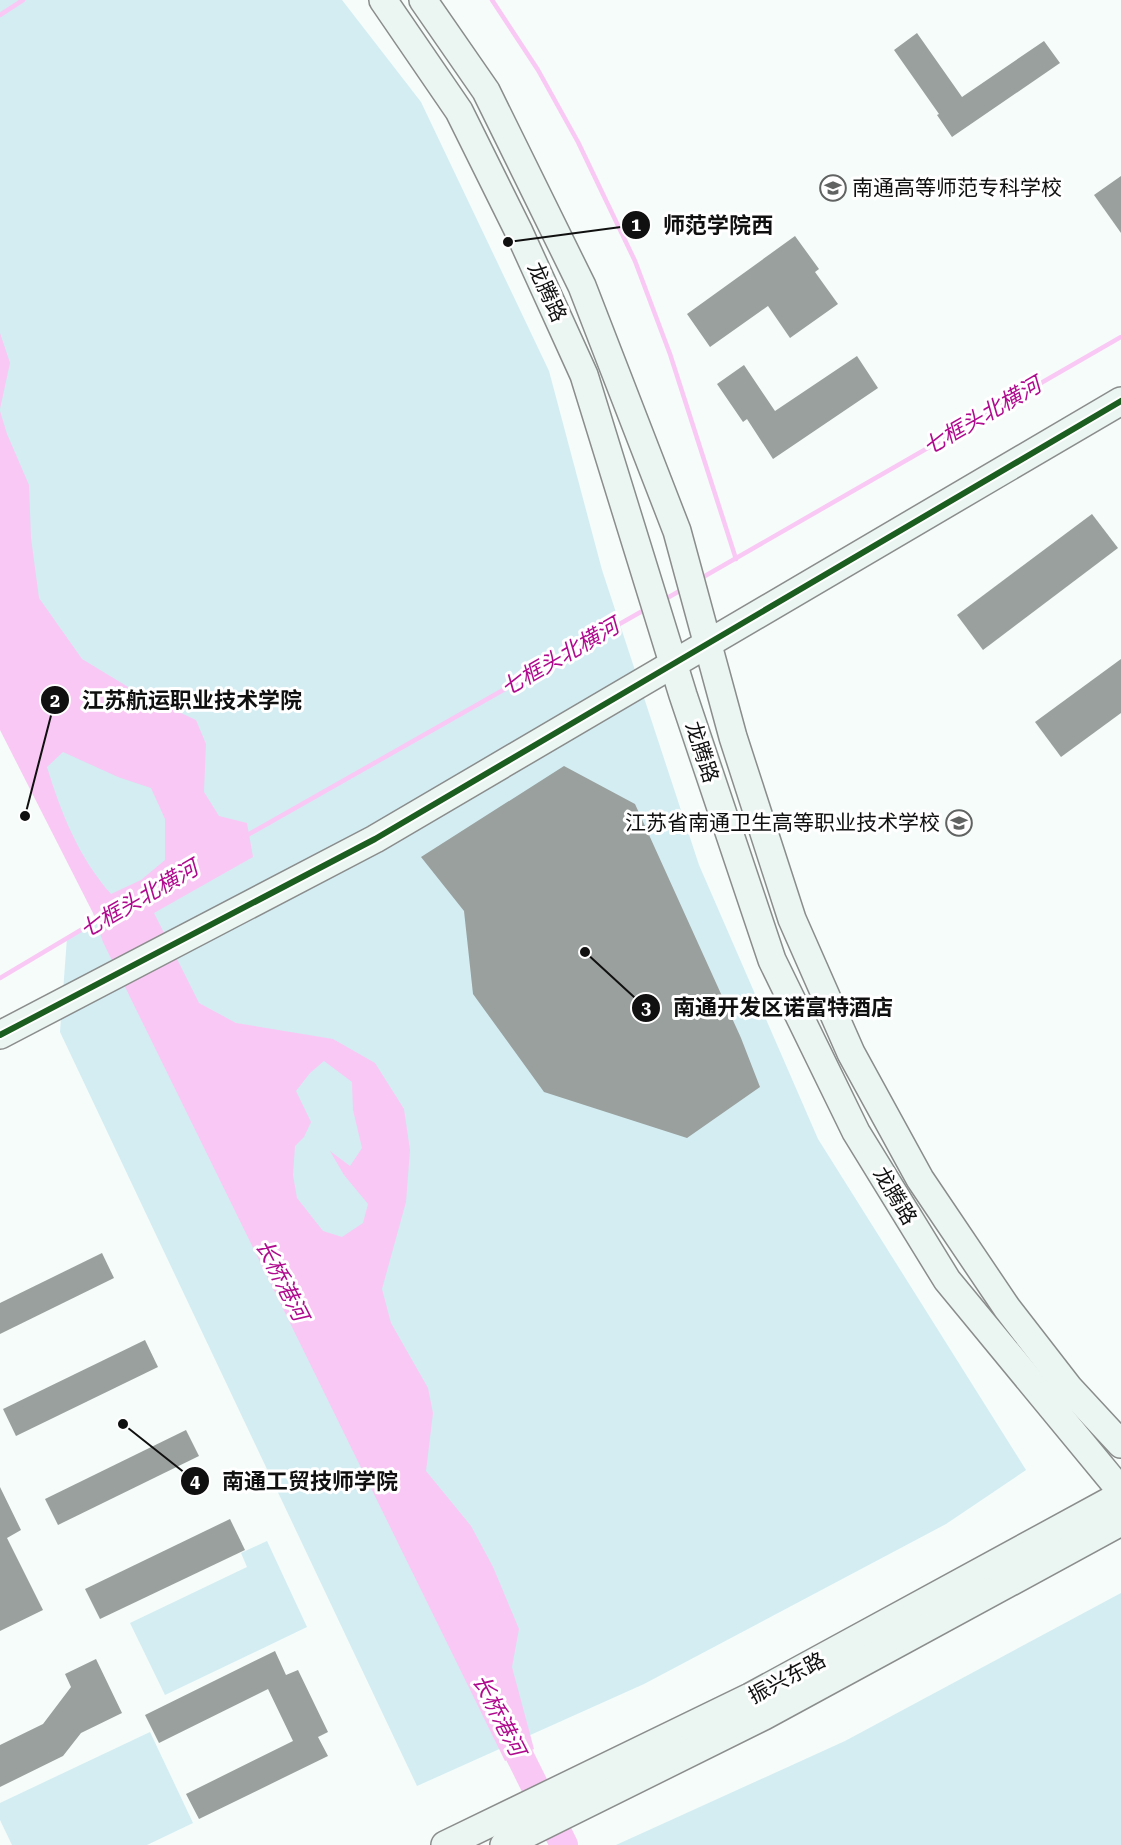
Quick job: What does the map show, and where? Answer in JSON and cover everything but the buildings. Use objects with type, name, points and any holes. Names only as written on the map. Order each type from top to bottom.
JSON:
[{"type":"main road","name":"龙腾路","points":[[383,0],[459,111],[519,232],[584,375],[673,662],[772,960],[856,1132],[946,1280],[1121,1493]]},
{"type":"main road","name":"龙腾路","points":[[423,0],[486,91],[582,286],[676,531],[733,737],[792,919],[851,1053],[920,1179],[1007,1308],[1069,1388],[1121,1444]]},
{"type":"main road","points":[[0,1035],[375,839],[1121,401]]},
{"type":"main road","name":"振兴东路","points":[[504,1845],[601,1783],[750,1697],[1121,1493]]},
{"type":"main road","name":"振兴东路","points":[[445,1845],[487,1824],[601,1783],[764,1716],[1121,1522]]},
{"type":"shaded area","points":[[0,0],[342,0],[421,102],[549,371],[602,570],[699,865],[818,1139],[1026,1470],[946,1524],[644,1684],[417,1786],[60,1032],[67,938],[100,917],[0,715]]},
{"type":"shaded area","points":[[267,1541],[307,1627],[165,1695],[130,1623],[247,1567],[241,1553]]},
{"type":"shaded area","points":[[1121,1593],[1121,1845],[616,1845],[845,1741]]},
{"type":"shaded area","points":[[150,1732],[193,1823],[147,1845],[12,1845],[0,1820],[0,1803]]},
{"type":"water","points":[[0,333],[10,363],[0,409]]},
{"type":"water","points":[[0,411],[7,434],[29,485],[31,538],[39,598],[82,659],[138,693],[196,720],[206,744],[204,792],[219,816],[247,823],[253,857],[154,913],[199,1003],[236,1023],[333,1039],[375,1063],[404,1109],[410,1150],[406,1202],[382,1289],[391,1323],[428,1388],[433,1413],[426,1471],[471,1526],[493,1567],[519,1629],[512,1667],[534,1749],[505,1761],[103,942],[93,913],[0,730]],"holes":[[[63,752],[118,777],[151,788],[165,819],[165,860],[141,880],[111,894],[89,865],[65,818],[47,767]],[[324,1061],[352,1082],[353,1110],[362,1148],[350,1166],[330,1151],[344,1175],[368,1204],[363,1223],[342,1237],[323,1231],[297,1198],[293,1175],[295,1146],[304,1137],[311,1122],[296,1091],[310,1073]]]},
{"type":"waterway","points":[[0,15],[23,0]]},
{"type":"waterway","points":[[492,0],[538,70],[578,142],[635,261],[670,354],[736,559]]},
{"type":"waterway","name":"七框头北横河","points":[[698,580],[1121,337]]},
{"type":"waterway","name":"七框头北横河","points":[[662,601],[683,589]]},
{"type":"waterway","name":"七框头北横河","points":[[244,837],[646,609]]},
{"type":"waterway","name":"七框头北横河","points":[[0,978],[101,918]]},
{"type":"waterway","name":"长桥港河","points":[[502,1720],[564,1845]]},
{"type":"cycle path","points":[[0,1035],[375,839],[1121,401]]},
{"type":"place","name":"南通高等师范专科学校","points":[[833,188]]},
{"type":"place","name":"师范学院西","points":[[508,242]]},
{"type":"place","name":"江苏航运职业技术学院","points":[[25,816]]},
{"type":"place","name":"江苏省南通卫生高等职业技术学校","points":[[959,823]]},
{"type":"place","name":"南通开发区诺富特酒店","points":[[585,952]]},
{"type":"place","name":"南通工贸技师学院","points":[[123,1424]]}]
